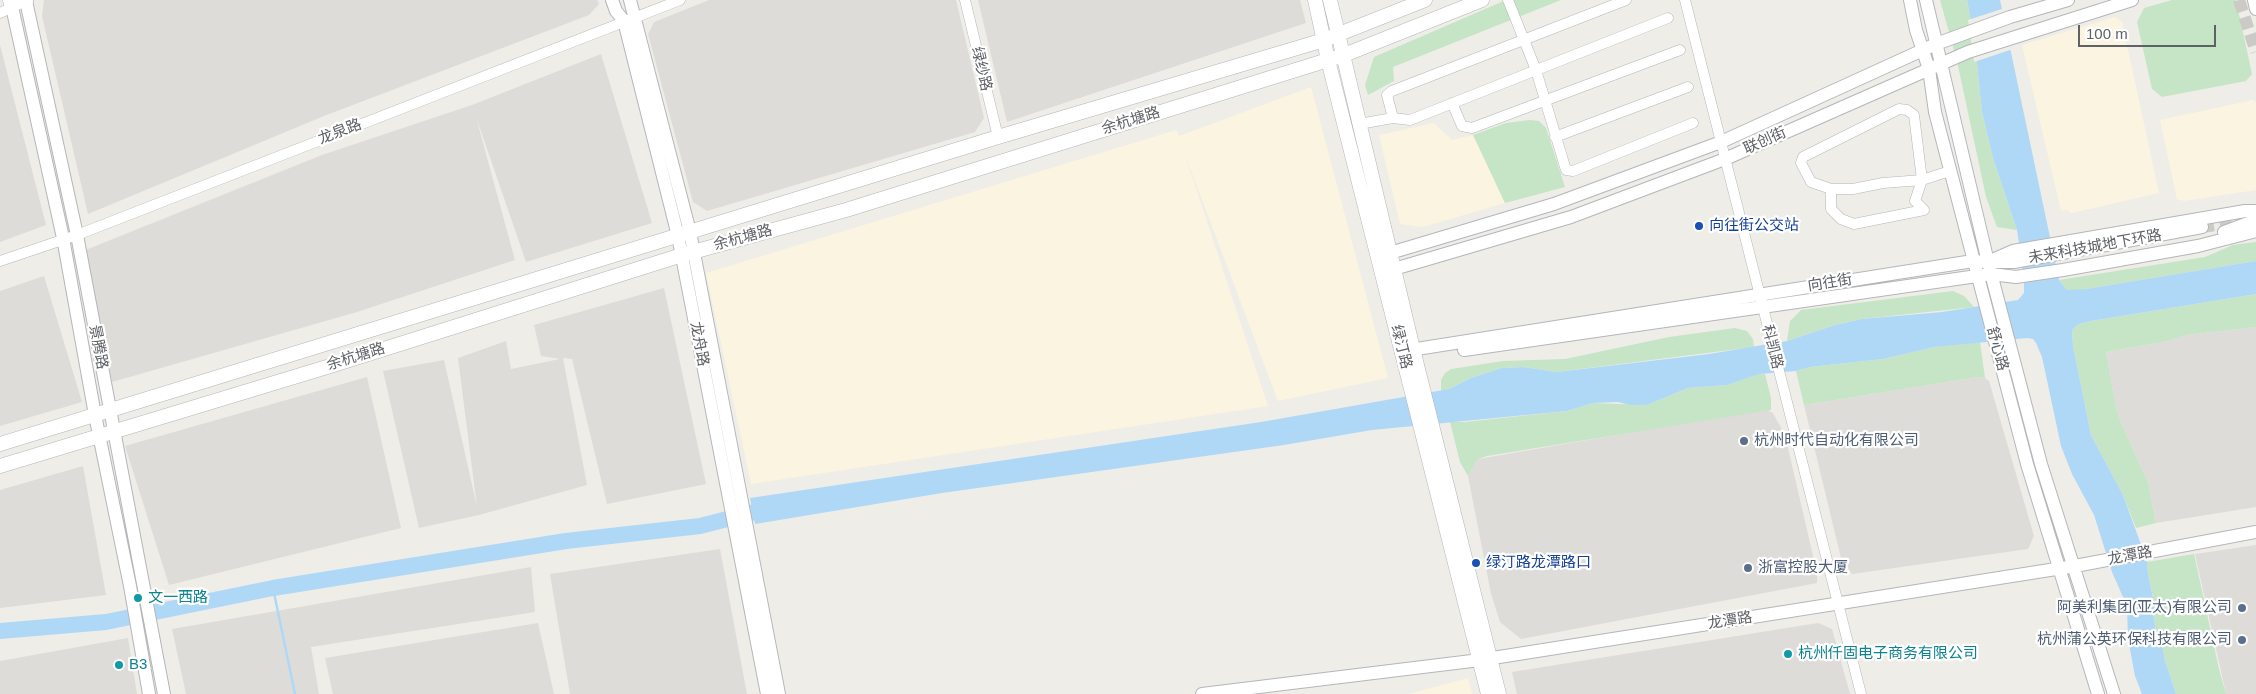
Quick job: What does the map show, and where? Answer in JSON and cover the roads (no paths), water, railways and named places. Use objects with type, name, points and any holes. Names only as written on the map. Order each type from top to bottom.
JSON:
[{"type":"main road","name":"绿汀路","points":[[1316,0],[1328,60],[1477,612],[1485,659],[1488,694]]},
{"type":"main road","name":"绿汀路","points":[[1330,0],[1394,269],[1408,354]]},
{"type":"main road","name":"余杭塘路","points":[[0,444],[998,137],[1324,40],[1425,0]]},
{"type":"main road","name":"余杭塘路","points":[[0,466],[100,434],[327,367],[687,253],[846,210],[1344,55],[1482,0]]},
{"type":"main road","name":"绿汀路","points":[[1485,659],[1499,694]]},
{"type":"street","points":[[8,7],[27,0]]},
{"type":"street","name":"景腾路","points":[[27,0],[77,235],[164,694]]},
{"type":"street","name":"龙舟路","points":[[612,0],[616,11],[630,19]]},
{"type":"street","name":"龙舟路","points":[[630,0],[630,19],[684,234],[743,537],[767,694]]},
{"type":"street","name":"龙泉路","points":[[0,261],[63,238],[77,235],[680,0]]},
{"type":"street","name":"绿纱路","points":[[965,0],[998,137]]},
{"type":"street","points":[[1508,0],[1536,70],[1566,170],[1574,171],[1693,123]]},
{"type":"street","points":[[1394,118],[1387,95],[1392,91],[1626,0]]},
{"type":"street","name":"科凯路","points":[[1685,0],[1861,694]]},
{"type":"street","name":"舒心路","points":[[1910,0],[1922,50],[1929,68],[1935,112],[2027,464],[2098,694]]},
{"type":"street","name":"舒心路","points":[[1926,0],[1989,268],[2041,464],[2075,566],[2114,694]]},
{"type":"street","name":"联创街","points":[[1390,253],[1554,204],[1721,142],[1936,44],[2068,0]]},
{"type":"street","name":"联创街","points":[[1394,269],[1571,217],[1725,159],[1968,52],[2132,0]]},
{"type":"street","points":[[2254,0],[2256,9]]},
{"type":"street","name":"景腾路","points":[[8,7],[63,238],[149,694]]},
{"type":"street","points":[[1359,124],[1394,118],[1410,120],[1668,18]]},
{"type":"street","points":[[1452,103],[1462,126],[1472,128],[1680,50]]},
{"type":"street","points":[[1555,137],[1688,87]]},
{"type":"street","points":[[1831,190],[1831,209],[1841,218],[1854,224],[1924,210],[1915,202],[1922,180],[1914,115],[1907,110],[1900,109],[1802,157],[1801,163],[1811,182],[1831,190],[1853,189],[1883,183],[1922,180],[1950,171]]},
{"type":"street","points":[[2060,257],[2245,211],[2256,211]]},
{"type":"street","points":[[2060,257],[2211,237],[2256,220]]},
{"type":"street","name":"未来科技城地下环路","points":[[1989,268],[2060,257],[2202,227]]},
{"type":"street","points":[[2060,257],[2198,246],[2256,231]]},
{"type":"street","name":"向往街","points":[[1408,354],[1760,294],[1974,261],[1989,268]]},
{"type":"street","name":"向往街","points":[[1408,354],[1763,307],[1977,276],[1989,268]]},
{"type":"street","name":"龙潭路","points":[[1202,694],[1485,659],[2058,569],[2256,532]]},
{"type":"street","name":"龙舟路","points":[[743,537],[779,694]]},
{"type":"water","points":[[1967,0],[2000,0],[2059,280],[2067,290],[2087,289],[2256,261],[2256,294],[2091,321],[2079,324],[2072,330],[2073,346],[2091,435],[2123,495],[2147,561],[2156,612],[2153,613],[2156,632],[2160,632],[2165,661],[2176,694],[2142,694],[2135,676],[2128,639],[2127,606],[2112,572],[2094,515],[2072,474],[2061,446],[2042,357],[2033,339],[2027,338],[1935,347],[1883,359],[1759,374],[1727,385],[1688,388],[1647,405],[1630,405],[1618,402],[1593,403],[1567,411],[1372,430],[1284,445],[942,493],[755,524],[750,498],[1261,422],[1449,389],[1471,378],[1502,368],[1523,367],[1557,372],[1709,354],[1787,341],[1835,325],[1862,319],[1942,312],[2018,300],[2024,293],[2024,279],[2017,230],[1993,158],[1982,112],[1975,44]]},
{"type":"waterway","points":[[0,631],[106,622],[273,588],[566,541],[700,526],[774,507]]},
{"type":"waterway","points":[[273,588],[295,694]]},
{"type":"tunnel","points":[[2239,0],[2256,52]]},
{"type":"tunnel","points":[[2202,227],[2232,223],[2256,211]]},
{"type":"place","name":"向往街公交站","points":[[1699,226]]},
{"type":"place","name":"杭州时代自动化有限公司","points":[[1744,441]]},
{"type":"place","name":"绿汀路龙潭路口","points":[[1476,563]]},
{"type":"place","name":"浙富控股大厦","points":[[1748,568]]},
{"type":"place","name":"文一西路","points":[[138,598]]},
{"type":"place","name":"阿美利集团(亚太)有限公司","points":[[2242,608]]},
{"type":"place","name":"杭州蒲公英环保科技有限公司","points":[[2242,640]]},
{"type":"place","name":"杭州仟固电子商务有限公司","points":[[1788,654]]},
{"type":"place","name":"B3","points":[[119,665]]}]
